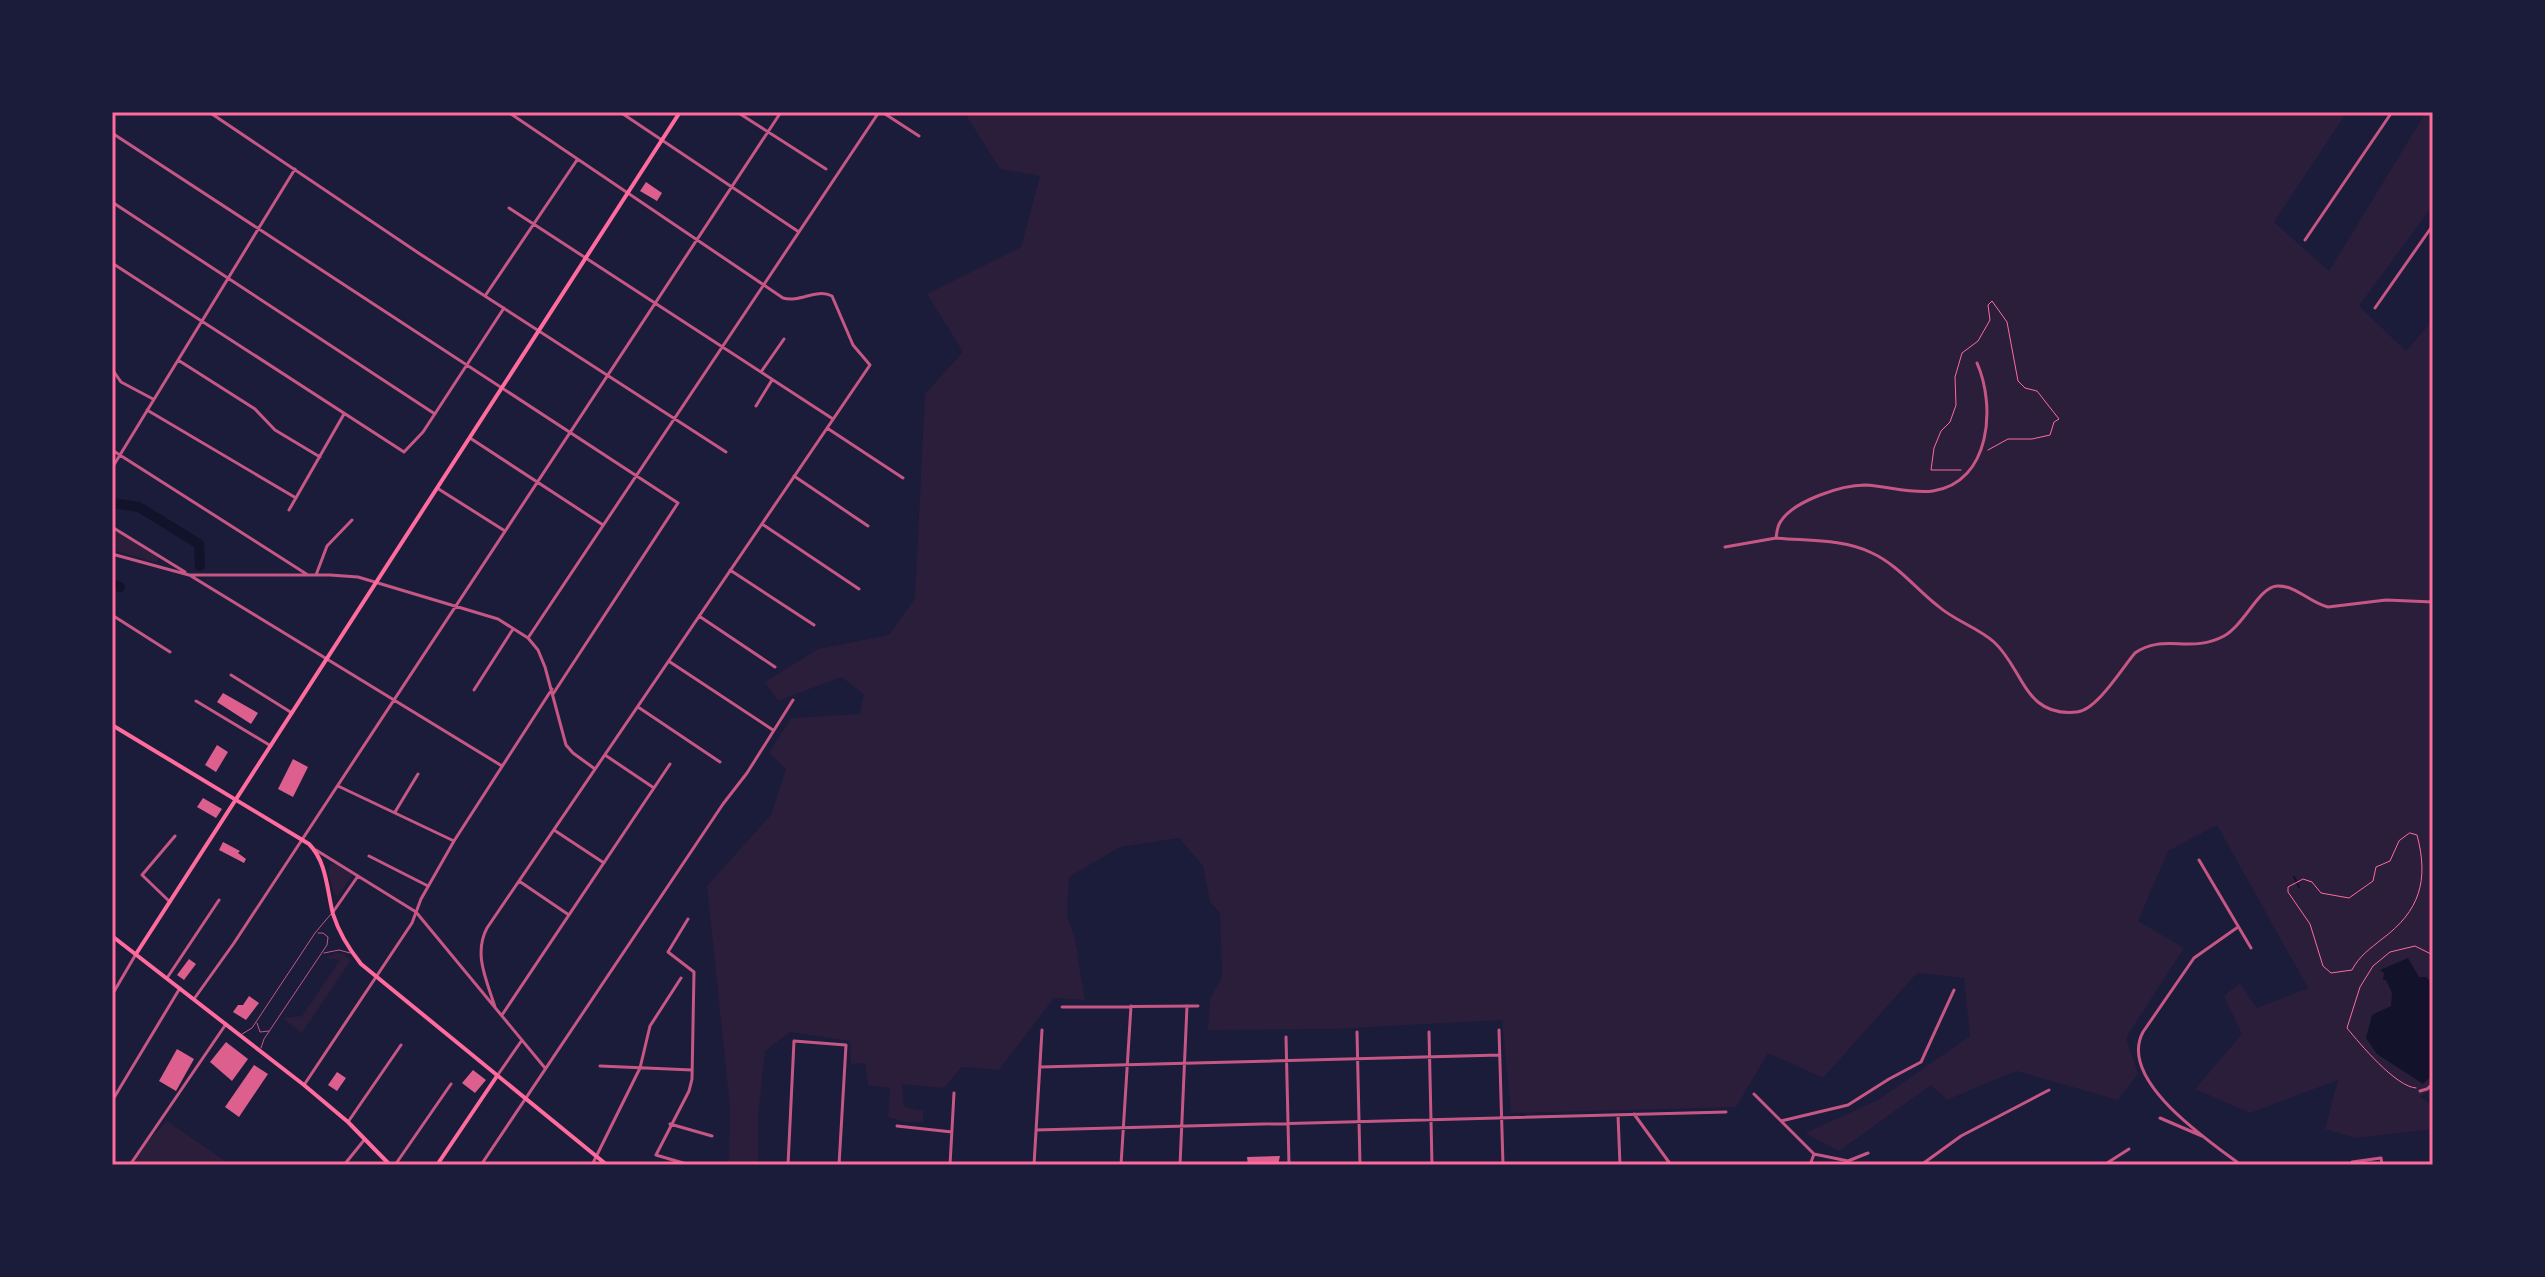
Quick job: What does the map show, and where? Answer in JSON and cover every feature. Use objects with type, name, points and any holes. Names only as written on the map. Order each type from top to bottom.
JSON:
[{"type":"main road","points":[[136,954],[680,112]]},
{"type":"main road","points":[[112,725],[313,848],[321,861],[342,937],[355,956],[376,978],[607,1165]]},
{"type":"main road","points":[[112,936],[304,1085],[393,1165]]},
{"type":"main road","points":[[437,1165],[497,1076]]},
{"type":"street","points":[[210,112],[726,452]]},
{"type":"street","points":[[495,1007],[480,955],[480,944],[487,928],[870,365],[853,345],[832,296],[823,293],[791,300],[763,286],[508,112]]},
{"type":"street","points":[[620,112],[799,232]]},
{"type":"street","points":[[737,112],[826,169]]},
{"type":"street","points":[[194,999],[781,112]]},
{"type":"street","points":[[528,638],[881,112],[919,136]]},
{"type":"street","points":[[2305,240],[2392,112]]},
{"type":"street","points":[[112,133],[678,503],[502,766],[454,841],[376,978],[304,1085]]},
{"type":"street","points":[[485,296],[577,159]]},
{"type":"street","points":[[112,468],[295,169]]},
{"type":"street","points":[[112,202],[435,414]]},
{"type":"street","points":[[509,208],[833,419]]},
{"type":"street","points":[[2375,308],[2433,225]]},
{"type":"street","points":[[112,263],[404,452],[418,439],[504,308]]},
{"type":"street","points":[[761,372],[784,339]]},
{"type":"street","points":[[178,360],[255,409],[275,430],[320,457]]},
{"type":"street","points":[[1776,538],[1780,522],[1786,515],[1807,501],[1830,492],[1867,485],[1933,491],[1958,480],[1976,459],[1987,429],[1985,382],[1977,363]]},
{"type":"street","points":[[112,369],[121,382],[154,400]]},
{"type":"street","points":[[756,406],[772,380]]},
{"type":"street","points":[[147,410],[296,498]]},
{"type":"street","points":[[289,510],[344,414]]},
{"type":"street","points":[[827,428],[903,478]]},
{"type":"street","points":[[470,438],[603,525]]},
{"type":"street","points":[[112,450],[308,575]]},
{"type":"street","points":[[794,476],[868,526]]},
{"type":"street","points":[[437,488],[505,531]]},
{"type":"street","points":[[316,575],[324,551],[352,520]]},
{"type":"street","points":[[762,524],[859,589]]},
{"type":"street","points":[[112,527],[502,766]]},
{"type":"street","points":[[1725,547],[1776,538],[1850,546],[1875,554],[1897,569],[1937,606],[1996,644],[2006,654],[2029,696],[2047,707],[2067,712],[2089,708],[2144,646],[2165,643],[2194,646],[2224,636],[2241,623],[2269,587],[2294,590],[2328,607],[2386,600],[2433,602]]},
{"type":"street","points":[[112,554],[189,575],[343,575],[377,581],[490,616],[528,638],[542,658],[566,745],[595,769]]},
{"type":"street","points":[[730,570],[814,625]]},
{"type":"street","points":[[112,615],[170,652]]},
{"type":"street","points":[[699,616],[775,667]]},
{"type":"street","points":[[474,690],[514,628]]},
{"type":"street","points":[[668,661],[773,730]]},
{"type":"street","points":[[231,675],[292,713]]},
{"type":"street","points":[[481,1165],[793,700]]},
{"type":"street","points":[[196,701],[271,746]]},
{"type":"street","points":[[638,707],[720,762]]},
{"type":"street","points":[[605,755],[654,788]]},
{"type":"street","points":[[502,1015],[670,764]]},
{"type":"street","points":[[395,812],[418,774]]},
{"type":"street","points":[[337,785],[454,841]]},
{"type":"street","points":[[554,830],[604,863]]},
{"type":"street","points":[[170,902],[142,875],[175,836]]},
{"type":"street","points":[[313,848],[416,912],[546,1069]]},
{"type":"street","points":[[369,856],[428,886]]},
{"type":"street","points":[[2199,860],[2251,948]]},
{"type":"street","points":[[333,913],[358,876]]},
{"type":"street","points":[[519,881],[569,915]]},
{"type":"street","points":[[167,978],[219,900]]},
{"type":"street","points":[[688,919],[668,952],[694,972],[692,1070],[689,1091],[656,1155],[690,1165]]},
{"type":"street","points":[[2238,927],[2204,948],[2187,965],[2139,1039],[2141,1062],[2154,1089],[2172,1110],[2241,1165]]},
{"type":"street","points":[[112,995],[136,954]]},
{"type":"street","points":[[592,1165],[640,1068],[650,1026],[681,978]]},
{"type":"street","points":[[112,1101],[180,988]]},
{"type":"street","points":[[1781,1121],[1848,1105],[1921,1062],[1954,990]]},
{"type":"street","points":[[1121,1165],[1131,1006]]},
{"type":"street","points":[[1180,1165],[1187,1006]]},
{"type":"street","points":[[1062,1007],[1198,1006]]},
{"type":"street","points":[[130,1165],[226,1024]]},
{"type":"street","points":[[1034,1165],[1042,1030]]},
{"type":"street","points":[[1499,1030],[1503,1165]]},
{"type":"street","points":[[1357,1032],[1360,1165]]},
{"type":"street","points":[[1429,1032],[1432,1165]]},
{"type":"street","points":[[1286,1037],[1289,1165]]},
{"type":"street","points":[[497,1076],[522,1040]]},
{"type":"street","points":[[788,1165],[794,1041],[846,1045],[839,1165]]},
{"type":"street","points":[[348,1122],[401,1045]]},
{"type":"street","points":[[1040,1067],[1500,1055]]},
{"type":"street","points":[[600,1066],[692,1070]]},
{"type":"street","points":[[393,1165],[451,1084]]},
{"type":"street","points":[[2419,1089],[2427,1089],[2433,1084]]},
{"type":"street","points":[[1921,1165],[1961,1136],[2049,1090]]},
{"type":"street","points":[[950,1165],[954,1093]]},
{"type":"street","points":[[1754,1094],[1814,1154],[1848,1161],[1868,1153]]},
{"type":"street","points":[[1036,1130],[1726,1112]]},
{"type":"street","points":[[1634,1114],[1671,1165]]},
{"type":"street","points":[[1618,1115],[1620,1165]]},
{"type":"street","points":[[2160,1118],[2205,1138]]},
{"type":"street","points":[[670,1124],[712,1136]]},
{"type":"street","points":[[897,1126],[952,1132]]},
{"type":"street","points":[[344,1165],[365,1139]]},
{"type":"street","points":[[2104,1165],[2129,1149]]},
{"type":"street","points":[[1810,1165],[1814,1154]]},
{"type":"street","points":[[2352,1162],[2381,1158],[2382,1165]]},
{"type":"lane","points":[[239,1034],[250,1031],[315,933],[333,913]]},
{"type":"lane","points":[[261,1051],[262,1042],[322,954],[328,939],[323,933],[315,933]]},
{"type":"lane","points":[[322,954],[339,950],[355,956]]},
{"type":"lane","points":[[257,1021],[260,1032],[270,1030]]},
{"type":"path","points":[[2410,833],[2417,835],[2421,851],[2421,892],[2415,904],[2394,928],[2369,949],[2352,970],[2331,973],[2323,966],[2310,924],[2288,892],[2288,887],[2303,879],[2312,882],[2321,893],[2349,898],[2373,881],[2376,867],[2390,861],[2399,841],[2410,833]]},
{"type":"path","points":[[2419,1089],[2409,1088],[2364,1050],[2347,1028],[2360,987],[2373,966],[2390,952],[2415,946],[2433,955]]},
{"type":"shaded area","points":[[968,112],[2347,112],[2274,222],[2329,271],[2426,112],[2433,112],[2433,205],[2359,306],[2406,351],[2433,320],[2433,1089],[2420,1097],[2433,1105],[2433,1129],[2355,1138],[2325,1129],[2338,1080],[2250,1113],[2195,1089],[2242,1034],[2224,996],[2240,983],[2257,1008],[2308,988],[2217,825],[2168,851],[2138,921],[2184,948],[2126,1038],[2138,1074],[2118,1100],[2016,1071],[1947,1100],[1931,1085],[1839,1151],[1805,1133],[1878,1100],[1970,1036],[1964,978],[1917,973],[1823,1078],[1768,1053],[1736,1107],[1511,1113],[1502,1020],[1333,1029],[1208,1030],[1210,999],[1222,977],[1220,913],[1210,902],[1203,866],[1179,838],[1120,847],[1069,877],[1067,916],[1075,939],[1085,1000],[1054,998],[999,1070],[962,1067],[944,1088],[902,1084],[904,1107],[923,1111],[923,1122],[906,1122],[888,1117],[890,1088],[868,1085],[865,1063],[851,1064],[850,1041],[790,1032],[765,1051],[758,1118],[758,1165],[729,1165],[730,1108],[707,886],[771,815],[786,769],[769,753],[791,718],[860,714],[864,694],[841,677],[778,701],[765,682],[818,649],[889,635],[915,598],[925,394],[963,352],[927,294],[1021,247],[1040,176],[1000,169],[966,115]]},
{"type":"shaded area","points":[[112,528],[158,556],[158,560],[155,562],[112,550]]},
{"type":"shaded area","points":[[331,864],[353,874],[338,896],[334,894],[328,871]]},
{"type":"shaded area","points":[[336,953],[344,954],[351,960],[302,1033],[282,1018],[302,1016],[340,960],[326,958]]},
{"type":"shaded area","points":[[2408,958],[2419,977],[2426,977],[2433,984],[2433,1075],[2423,1084],[2377,1054],[2366,1038],[2372,1015],[2391,1006],[2392,993],[2380,970]]},
{"type":"shaded area","points":[[167,1121],[231,1165],[125,1165]]},
{"type":"building","points":[[646,182],[662,193],[657,201],[640,191]]},
{"type":"building","points":[[223,693],[258,713],[251,724],[217,702]]},
{"type":"building","points":[[217,745],[228,752],[216,772],[205,765]]},
{"type":"building","points":[[293,759],[308,767],[293,797],[278,789]]},
{"type":"building","points":[[203,798],[222,809],[216,818],[197,807]]},
{"type":"building","points":[[223,842],[240,851],[238,853],[246,859],[244,863],[219,850]]},
{"type":"building","points":[[189,959],[196,964],[184,980],[177,975]]},
{"type":"building","points":[[249,996],[259,1003],[246,1020],[233,1012]]},
{"type":"building","points":[[226,1042],[248,1059],[232,1081],[210,1062]]},
{"type":"building","points":[[177,1049],[194,1059],[176,1091],[159,1081]]},
{"type":"building","points":[[254,1065],[268,1074],[239,1117],[225,1107]]},
{"type":"building","points":[[473,1070],[486,1080],[475,1093],[462,1083]]},
{"type":"building","points":[[337,1072],[346,1078],[337,1091],[328,1085]]},
{"type":"building","points":[[1280,1156],[1278,1165],[1248,1165],[1247,1157]]},
{"type":"waterway","points":[[112,503],[139,507],[199,544],[200,566]]},
{"type":"waterway","points":[[112,584],[120,587]]},
{"type":"waterway","points":[[2294,877],[2299,887]]}]
